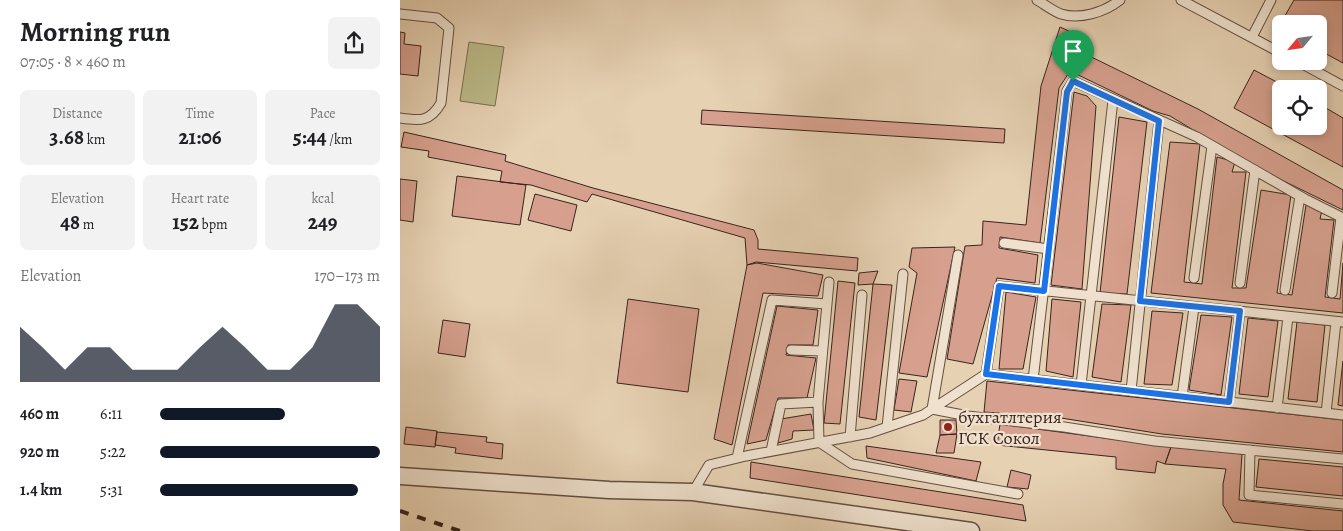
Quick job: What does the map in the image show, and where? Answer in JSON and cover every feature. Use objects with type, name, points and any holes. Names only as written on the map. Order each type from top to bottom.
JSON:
[{"type":"street","points":[[400,476],[609,490],[693,492],[971,531]]},
{"type":"lane","points":[[1037,0],[1061,14],[1085,15],[1109,8],[1120,0]]},
{"type":"lane","points":[[1181,0],[1272,48]]},
{"type":"lane","points":[[1252,37],[1271,0]]},
{"type":"lane","points":[[400,14],[437,18],[449,28],[441,103],[435,113],[421,121],[400,118]]},
{"type":"lane","points":[[1314,70],[1343,86]]},
{"type":"lane","points":[[1033,380],[1067,92],[1073,81],[1198,138],[1300,196],[1342,217],[1332,293]]},
{"type":"lane","points":[[1081,385],[1113,100]]},
{"type":"lane","points":[[1130,391],[1159,121]]},
{"type":"lane","points":[[1194,278],[1212,146]]},
{"type":"lane","points":[[1240,283],[1255,170]]},
{"type":"lane","points":[[1285,290],[1300,196]]},
{"type":"lane","points":[[1004,243],[1049,249]]},
{"type":"lane","points":[[932,409],[958,255]]},
{"type":"lane","points":[[887,427],[903,274]]},
{"type":"lane","points":[[820,442],[818,402],[829,282]]},
{"type":"lane","points":[[986,374],[999,286],[1340,322],[1326,413]]},
{"type":"lane","points":[[850,437],[862,295]]},
{"type":"lane","points":[[737,458],[772,300],[827,304]]},
{"type":"lane","points":[[1182,397],[1194,307]]},
{"type":"lane","points":[[1229,402],[1240,311]]},
{"type":"lane","points":[[1277,408],[1288,316]]},
{"type":"lane","points":[[791,350],[822,351]]},
{"type":"lane","points":[[693,492],[709,465],[870,433],[923,415],[986,374],[1343,415]]},
{"type":"lane","points":[[772,451],[781,404],[818,402]]},
{"type":"lane","points":[[932,409],[968,416],[1064,427],[1156,441],[1343,459]]},
{"type":"lane","points":[[820,442],[852,464],[1018,494]]},
{"type":"lane","points":[[1250,450],[1249,495],[1343,504]]},
{"type":"shaded area","points":[[469,42],[504,47],[495,106],[460,101]]},
{"type":"building","points":[[1294,0],[1343,0],[1343,63],[1328,55],[1328,15],[1285,15]]},
{"type":"building","points":[[1060,27],[1080,36],[1070,71],[1059,88],[1040,243],[1000,237],[999,248],[1038,255],[1035,283],[997,278],[973,364],[947,359],[965,246],[982,245],[983,221],[1026,225],[1041,86]]},
{"type":"building","points":[[400,32],[405,33],[404,44],[421,46],[418,76],[400,74]]},
{"type":"building","points":[[1077,50],[1198,109],[1343,190],[1343,210],[1255,167],[1170,116],[1153,111],[1070,71]]},
{"type":"building","points":[[1254,70],[1273,80],[1272,129],[1234,108]]},
{"type":"building","points":[[1074,92],[1087,96],[1096,106],[1082,289],[1051,285]]},
{"type":"building","points":[[1327,109],[1343,118],[1343,167],[1284,135],[1327,135]]},
{"type":"building","points":[[702,110],[1005,129],[1004,143],[701,124]]},
{"type":"building","points":[[1119,117],[1147,122],[1127,294],[1100,293]]},
{"type":"building","points":[[404,132],[506,155],[505,161],[593,188],[754,230],[758,240],[758,249],[858,258],[857,271],[756,262],[747,265],[745,238],[592,194],[587,202],[531,185],[500,182],[502,171],[428,157],[429,151],[401,147]]},
{"type":"building","points":[[1170,142],[1200,144],[1184,282],[1202,284],[1217,157],[1235,162],[1232,172],[1246,172],[1232,288],[1246,288],[1261,190],[1291,195],[1277,293],[1292,295],[1306,205],[1322,210],[1320,219],[1334,220],[1325,297],[1340,299],[1343,263],[1343,313],[1151,293]]},
{"type":"building","points":[[457,176],[526,185],[520,225],[452,216]]},
{"type":"building","points":[[400,179],[417,181],[413,222],[400,220]]},
{"type":"building","points":[[535,194],[577,205],[571,231],[528,220]]},
{"type":"building","points":[[955,247],[927,377],[899,373],[917,273],[909,267],[912,248]]},
{"type":"building","points":[[757,263],[823,275],[818,296],[763,293],[732,445],[714,439],[747,265]]},
{"type":"building","points":[[878,271],[873,284],[858,285],[859,273]]},
{"type":"building","points":[[838,281],[855,283],[840,424],[824,423]]},
{"type":"building","points":[[873,284],[892,285],[876,420],[859,417]]},
{"type":"building","points":[[1006,292],[1036,297],[1023,369],[999,369]]},
{"type":"building","points":[[628,299],[699,309],[688,392],[617,383]]},
{"type":"building","points":[[1052,299],[1081,302],[1073,377],[1046,371]]},
{"type":"building","points":[[1102,304],[1131,305],[1121,382],[1092,377]]},
{"type":"building","points":[[777,306],[818,310],[813,345],[788,345],[786,355],[816,358],[807,398],[778,398],[766,440],[747,444]]},
{"type":"building","points":[[1152,311],[1183,313],[1172,385],[1144,384]]},
{"type":"building","points":[[1201,315],[1232,317],[1221,395],[1189,390]]},
{"type":"building","points":[[1248,318],[1278,321],[1268,397],[1239,394]]},
{"type":"building","points":[[443,320],[470,324],[465,357],[438,353]]},
{"type":"building","points":[[1297,322],[1325,325],[1317,402],[1288,399]]},
{"type":"building","points":[[1343,361],[1343,406],[1338,405]]},
{"type":"building","points":[[899,379],[917,381],[911,412],[894,410]]},
{"type":"building","points":[[987,381],[1343,420],[1343,452],[1162,434],[1061,418],[984,412]]},
{"type":"building","points":[[811,414],[814,430],[793,431],[792,439],[778,443],[781,419]]},
{"type":"building","name":"бухгатлтерия ГСК Сокол","points":[[940,420],[956,420],[957,434],[940,435]]},
{"type":"building","points":[[1000,424],[1171,447],[1165,464],[1157,461],[1155,473],[1116,469],[1116,457],[997,445]]},
{"type":"building","points":[[406,427],[437,431],[435,447],[404,444]]},
{"type":"building","points":[[437,432],[487,437],[486,442],[503,444],[502,459],[455,453],[456,448],[435,445]]},
{"type":"building","points":[[957,434],[954,453],[936,453],[940,435]]},
{"type":"building","points":[[866,446],[981,462],[976,481],[867,458]]},
{"type":"building","points":[[1171,447],[1242,454],[1239,500],[1343,511],[1343,531],[1313,531],[1233,522],[1223,505],[1223,484],[1226,469],[1165,464]]},
{"type":"building","points":[[1259,459],[1343,467],[1343,496],[1256,487]]},
{"type":"building","points":[[751,462],[1023,505],[1026,521],[750,478]]},
{"type":"building","points":[[1011,470],[1031,475],[1028,489],[1007,487]]},
{"type":"railway","points":[[400,511],[460,531]]},
{"type":"place","name":"бухгатлтерия ГСК Сокол","points":[[948,427]]},
{"type":"route","points":[[1073,81],[1159,121],[1140,301],[1240,311],[1229,402],[986,374],[999,286],[1044,291],[1067,92],[1073,81]]}]
